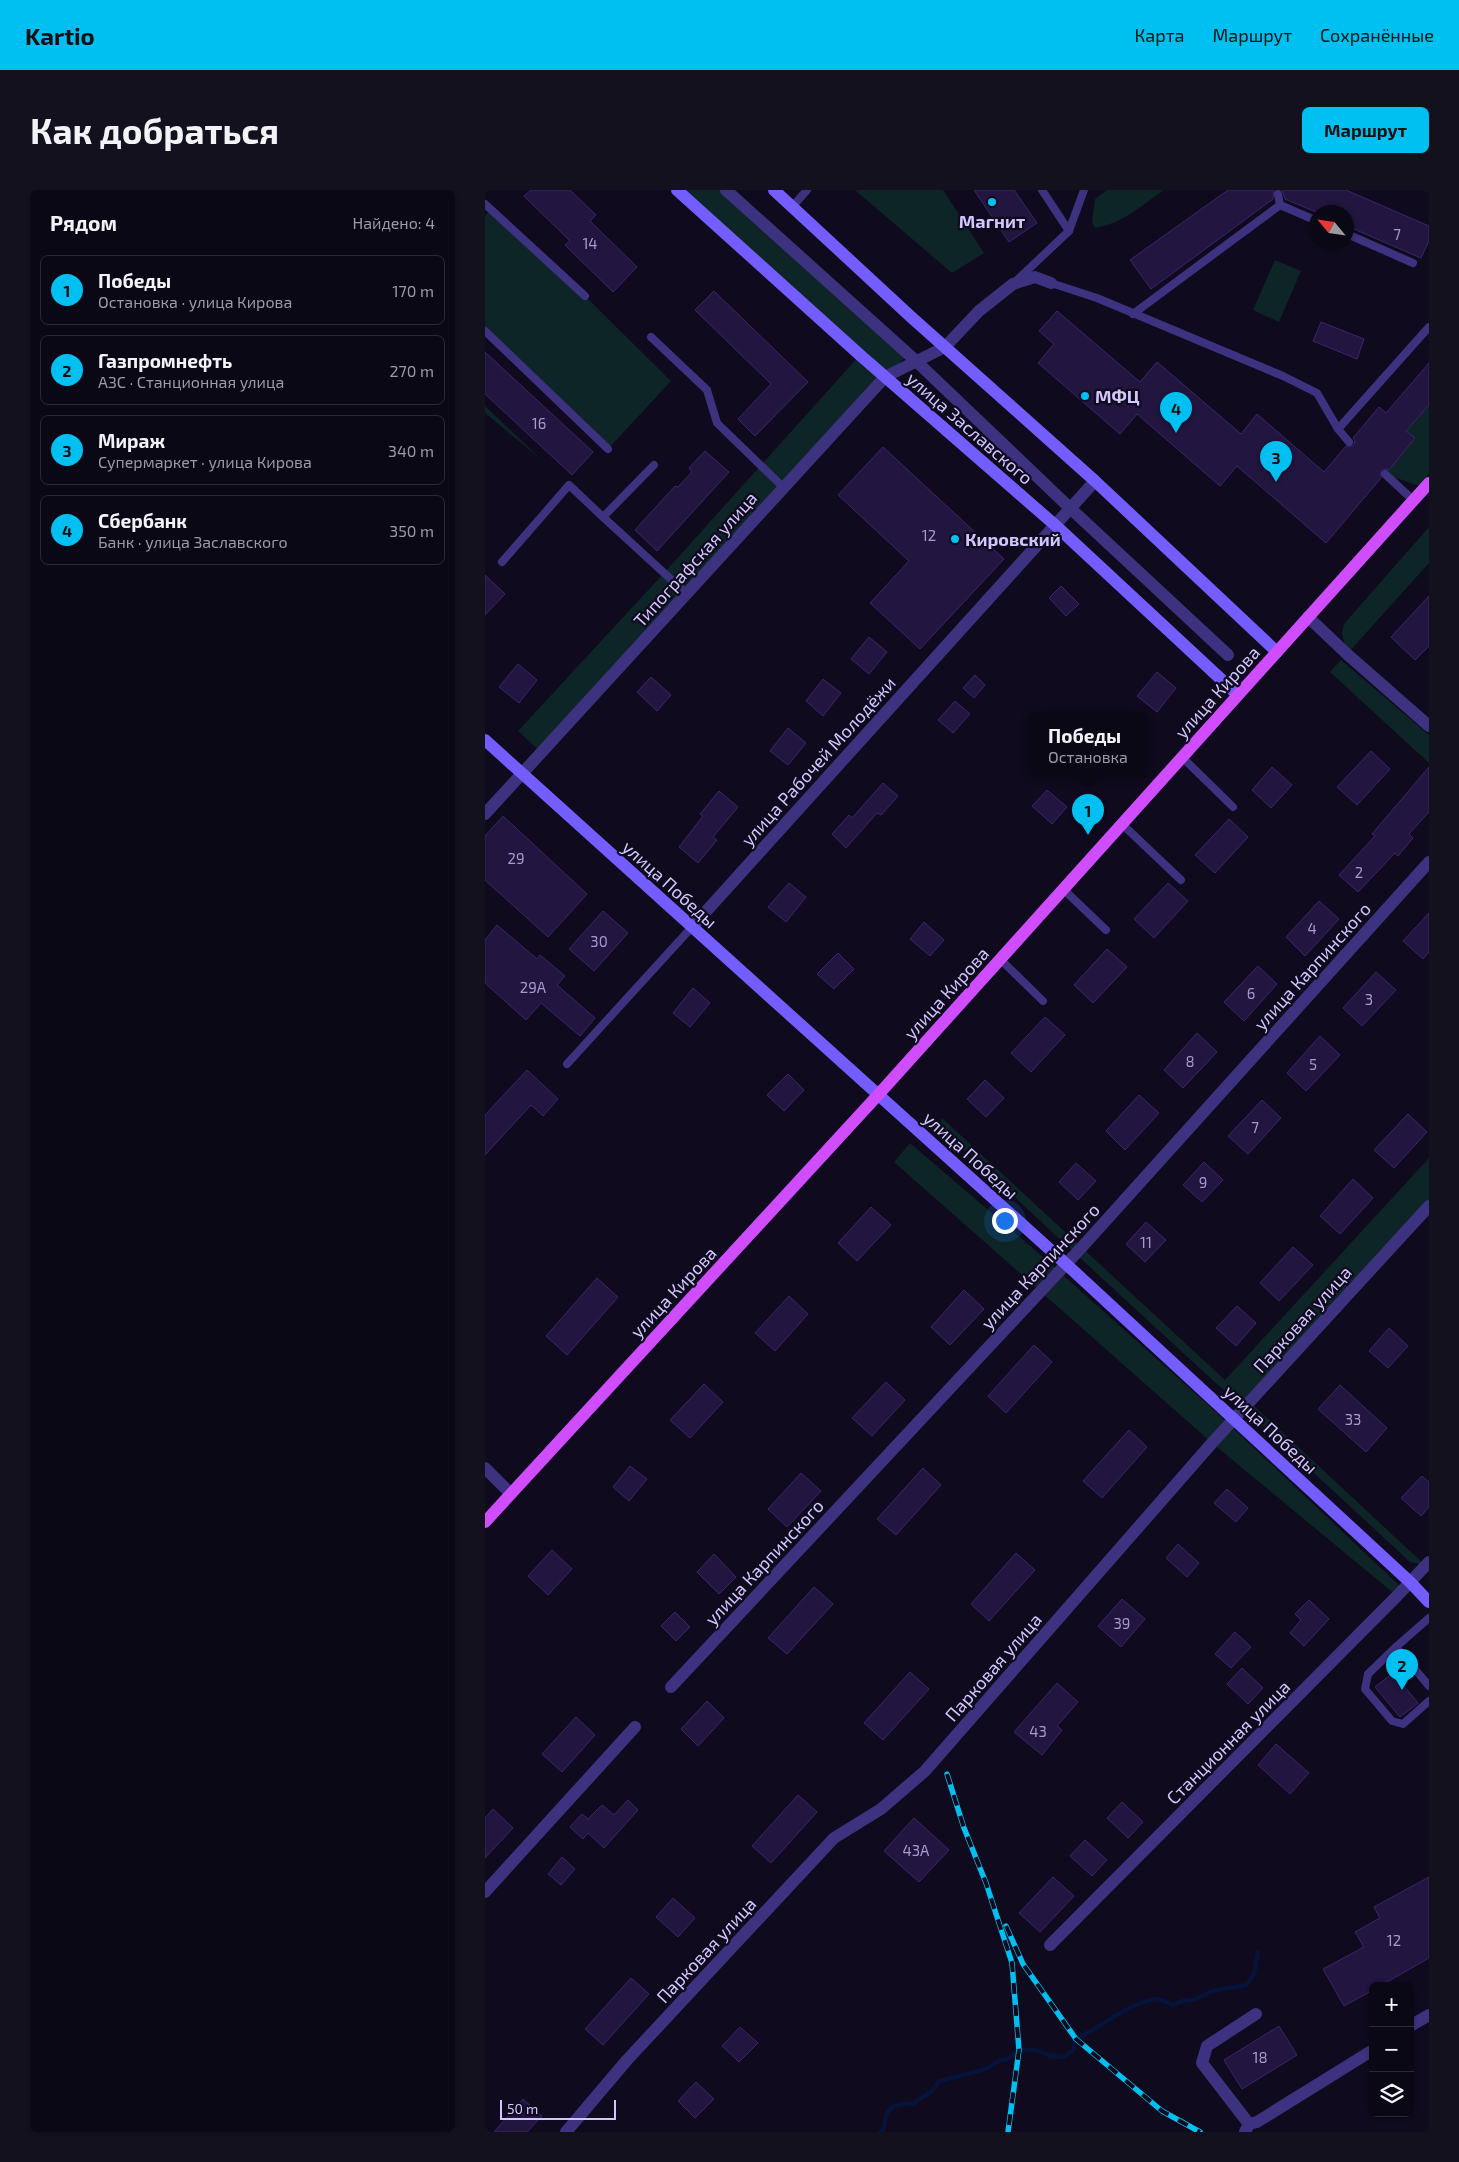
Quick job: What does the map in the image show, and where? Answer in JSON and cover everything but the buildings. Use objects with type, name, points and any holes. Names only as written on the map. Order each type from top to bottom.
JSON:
[{"type":"main road","name":"улица Кирова","points":[[485,1522],[878,1095],[1429,483]]},
{"type":"street","name":"улица Заславского","points":[[677,190],[885,377],[1055,525],[1238,695]]},
{"type":"street","name":"улица Заславского","points":[[726,190],[916,361],[1228,655]]},
{"type":"street","points":[[773,190],[1095,481],[1277,652]]},
{"type":"street","points":[[945,347],[979,311],[1013,284],[1035,277],[1051,283]]},
{"type":"street","name":"Типографская улица","points":[[485,814],[885,377],[945,347]]},
{"type":"street","name":"улица Рабочей Молодёжи","points":[[692,927],[1095,481]]},
{"type":"street","points":[[1308,617],[1429,726]]},
{"type":"street","name":"улица Победы","points":[[485,740],[1066,1264],[1235,1419],[1410,1582],[1429,1602]]},
{"type":"street","name":"улица Карпинского","points":[[671,1688],[1066,1264],[1429,862]]},
{"type":"street","name":"Парковая улица","points":[[566,2132],[627,2060],[834,1838],[881,1810],[925,1771],[1235,1419],[1429,1206]]},
{"type":"street","points":[[485,1468],[511,1494]]},
{"type":"street","name":"Станционная улица","points":[[1050,1945],[1429,1562]]},
{"type":"street","points":[[485,1892],[635,1727]]},
{"type":"street","points":[[1256,2014],[1207,2046],[1202,2063],[1247,2128],[1369,2052]]},
{"type":"street","points":[[1414,2024],[1429,2015]]},
{"type":"lane","points":[[792,207],[807,190]]},
{"type":"lane","points":[[1042,190],[1069,231]]},
{"type":"lane","points":[[1013,284],[1069,231],[1084,190]]},
{"type":"lane","points":[[1278,194],[1280,205]]},
{"type":"lane","points":[[1280,205],[1309,218]]},
{"type":"lane","points":[[1133,314],[1280,205]]},
{"type":"lane","points":[[485,216],[488,206],[585,296]]},
{"type":"lane","points":[[1354,237],[1413,263]]},
{"type":"lane","points":[[1051,283],[1097,298],[1283,376],[1317,393],[1338,429],[1349,442]]},
{"type":"lane","points":[[1338,429],[1429,327]]},
{"type":"lane","points":[[485,331],[608,449]]},
{"type":"lane","points":[[651,337],[707,390],[717,423],[784,488]]},
{"type":"lane","points":[[603,517],[653,465]]},
{"type":"lane","points":[[1385,474],[1413,500]]},
{"type":"lane","points":[[502,562],[569,485],[687,594]]},
{"type":"lane","points":[[1182,758],[1233,807]]},
{"type":"lane","points":[[1122,824],[1181,880]]},
{"type":"lane","points":[[1063,889],[1105,930]]},
{"type":"lane","name":"улица Рабочей Молодёжи","points":[[567,1064],[692,927]]},
{"type":"lane","points":[[1000,959],[1043,1001]]},
{"type":"lane","points":[[1429,1618],[1368,1674],[1365,1689],[1392,1721],[1403,1724],[1429,1701]]},
{"type":"lane","points":[[1396,1647],[1429,1686]]},
{"type":"green space","points":[[677,190],[726,190],[908,354],[542,753],[518,731],[664,573],[860,355]]},
{"type":"green space","points":[[855,190],[943,190],[984,253],[952,273]]},
{"type":"green space","points":[[1107,190],[1164,190],[1123,218],[1095,228],[1092,222],[1095,199]]},
{"type":"green space","points":[[491,209],[585,296],[671,381],[608,449],[485,331],[485,216]]},
{"type":"green space","points":[[1275,260],[1301,271],[1279,322],[1253,310]]},
{"type":"green space","points":[[1429,405],[1429,474],[1419,486],[1385,474],[1415,439],[1406,431]]},
{"type":"green space","points":[[485,406],[543,461],[485,413]]},
{"type":"green space","points":[[1429,527],[1429,563],[1347,654],[1342,633],[1344,624]]},
{"type":"green space","points":[[1341,660],[1429,735],[1429,763],[1330,672]]},
{"type":"green space","points":[[942,1118],[1225,1380],[1429,1158],[1429,1206],[1250,1402],[1425,1565],[1410,1562],[1056,1236],[939,1126]]},
{"type":"green space","points":[[910,1143],[1035,1250],[1215,1411],[1403,1589],[1397,1596],[1212,1443],[894,1162]]},
{"type":"waterway","points":[[880,2132],[883,2130],[887,2113],[892,2107],[900,2104],[912,2104],[931,2092],[939,2081],[983,2070],[1001,2060],[1008,2059],[1019,2050],[1037,2050],[1050,2056],[1064,2057],[1073,2050],[1076,2039],[1128,2009],[1149,2000],[1158,1999],[1173,2005],[1185,2000],[1194,2000],[1212,1991],[1246,1985],[1254,1974],[1258,1952]]},
{"type":"railway","points":[[947,1774],[1012,1963],[1019,2050],[1008,2132]]},
{"type":"railway","points":[[1006,1926],[1023,1964],[1076,2039],[1162,2111],[1200,2132]]},
{"type":"place","name":"Магнит","points":[[992,202]]},
{"type":"place","name":"МФЦ","points":[[1085,396]]},
{"type":"place","name":"Сбербанк","points":[[1176,433]]},
{"type":"place","name":"Мираж","points":[[1276,482]]},
{"type":"place","name":"Кировский","points":[[955,539]]},
{"type":"place","name":"Победы","points":[[1088,835]]},
{"type":"place","name":"Газпромнефть","points":[[1402,1690]]}]
